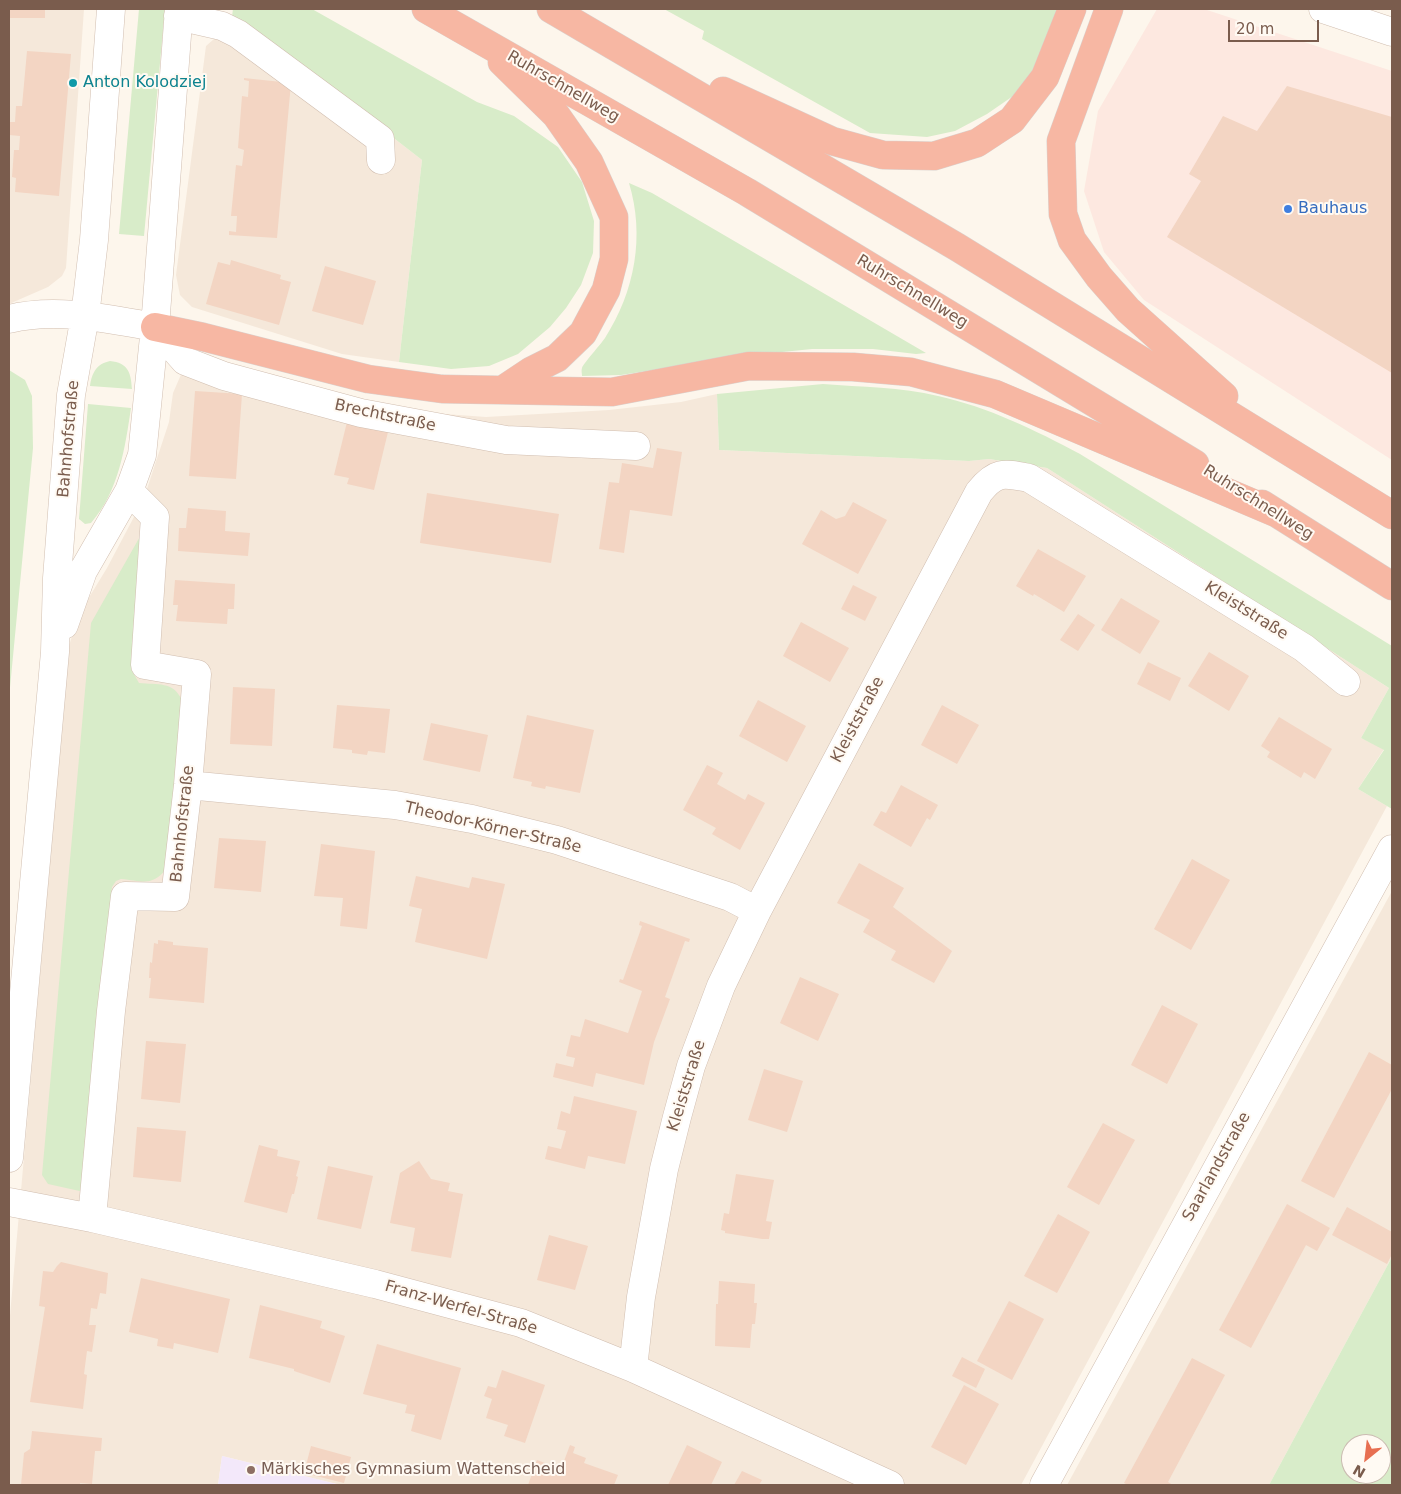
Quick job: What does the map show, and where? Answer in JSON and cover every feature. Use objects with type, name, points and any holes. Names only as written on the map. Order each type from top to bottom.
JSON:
[{"type":"highway","name":"Ruhrschnellweg","points":[[426,9],[747,192],[1276,513],[1392,586]]},
{"type":"highway","points":[[551,9],[958,247],[1392,515]]},
{"type":"highway","points":[[592,32],[832,141],[883,156],[934,156],[978,143],[1012,120],[1045,77],[1072,9]]},
{"type":"highway","points":[[1108,9],[1061,141],[1063,214],[1072,240],[1099,278],[1128,310],[1277,444]]},
{"type":"highway","points":[[476,36],[556,116],[589,162],[614,217],[614,259],[606,290],[584,332],[557,358],[531,371],[504,389]]},
{"type":"highway","points":[[155,326],[368,379],[442,389],[612,392],[749,366],[853,367],[911,372],[995,394],[1276,513]]},
{"type":"street","name":"Bahnhofstraße","points":[[9,1158],[54,652],[57,578],[71,395],[85,316],[94,240],[111,9]]},
{"type":"street","points":[[1323,9],[1392,32]]},
{"type":"street","name":"Bahnhofstraße","points":[[54,652],[83,571],[129,492],[142,455],[155,326],[178,13]]},
{"type":"street","points":[[178,13],[222,26],[238,34],[380,139],[381,160]]},
{"type":"street","points":[[9,319],[30,314],[85,316],[155,326]]},
{"type":"street","name":"Brechtstraße","points":[[155,326],[185,361],[224,376],[361,413],[506,440],[636,446]]},
{"type":"street","name":"Kleiststraße","points":[[633,1368],[641,1297],[664,1169],[676,1117],[691,1066],[721,986],[757,911],[979,492],[989,480],[1005,474],[1028,478],[1304,648],[1346,682]]},
{"type":"street","name":"Bahnhofstraße","points":[[92,1218],[111,1011],[125,896],[175,897],[188,786],[197,674],[146,665],[154,517],[129,492]]},
{"type":"street","name":"Theodor-Körner-Straße","points":[[188,786],[395,805],[472,819],[566,843],[730,897],[757,911]]},
{"type":"street","name":"Saarlandstraße","points":[[1044,1485],[1392,849]]},
{"type":"street","name":"Franz-Werfel-Straße","points":[[9,1202],[92,1218],[375,1284],[521,1323],[633,1368],[890,1485]]},
{"type":"shaded area","points":[[9,9],[84,9],[66,268],[62,276],[48,287],[9,304]]},
{"type":"shaded area","points":[[1157,9],[1204,9],[1392,71],[1392,460],[1144,300],[1104,252],[1084,191],[1098,111]]},
{"type":"shaded area","points":[[231,24],[297,63],[422,160],[399,362],[342,354],[192,307],[180,295],[176,275],[206,46]]},
{"type":"shaded area","points":[[183,370],[431,413],[486,417],[609,410],[681,402],[717,394],[719,450],[969,461],[989,459],[1047,468],[1389,688],[1361,738],[1384,749],[1358,789],[1387,806],[1021,1485],[341,1485],[222,1456],[218,1485],[9,1485],[9,1327],[69,646],[75,626],[85,604],[107,568],[144,498],[169,422],[173,393]]},
{"type":"shaded area","points":[[1392,891],[1392,1257],[1269,1485],[1067,1485]]},
{"type":"shaded area","name":"Märkisches Gymnasium Wattenscheid","points":[[222,1456],[341,1485],[218,1485]]},
{"type":"green space","points":[[139,9],[165,9],[144,236],[119,234]]},
{"type":"green space","points":[[233,9],[312,9],[477,102],[514,116],[558,147],[582,182],[594,221],[593,253],[581,285],[566,308],[550,327],[518,354],[489,366],[451,369],[399,362],[422,160],[297,63],[231,24]]},
{"type":"green space","points":[[664,9],[1058,9],[1040,63],[1016,94],[987,114],[955,131],[927,137],[870,133],[702,39],[704,31]]},
{"type":"green space","points":[[629,183],[652,193],[926,353],[916,354],[873,349],[812,349],[742,356],[621,375],[582,376],[583,366],[605,338],[615,320],[630,282],[634,263],[636,223]]},
{"type":"green space","points":[[110,361],[125,366],[131,378],[132,389],[90,386],[95,370],[101,364]]},
{"type":"green space","points":[[9,370],[25,380],[32,396],[33,448],[9,698]]},
{"type":"green space","points":[[823,384],[895,389],[938,396],[975,406],[1028,428],[1080,454],[1392,646],[1392,809],[1358,789],[1384,750],[1361,738],[1389,688],[1047,468],[989,459],[969,461],[719,450],[717,394]]},
{"type":"green space","points":[[88,404],[131,408],[123,454],[114,483],[101,511],[91,523],[85,524],[79,519]]},
{"type":"green space","points":[[142,533],[131,669],[139,683],[164,685],[174,690],[182,700],[167,868],[157,878],[152,880],[121,879],[116,881],[112,887],[84,1192],[48,1184],[42,1175],[91,623]]},
{"type":"green space","points":[[1392,1257],[1392,1485],[1269,1485]]},
{"type":"building","points":[[9,9],[45,9],[45,18],[9,18]]},
{"type":"building","points":[[27,51],[71,54],[59,196],[15,192],[16,178],[12,177],[14,150],[19,150],[20,136],[9,135],[9,122],[15,122],[16,106],[22,106]]},
{"type":"building","points":[[244,78],[291,83],[277,238],[229,235],[229,231],[236,232],[237,216],[231,216],[236,165],[242,166],[244,150],[238,148],[242,96],[248,97],[249,81],[244,80]]},
{"type":"building","name":"Bauhaus","points":[[1287,86],[1392,117],[1392,373],[1167,237],[1201,181],[1189,174],[1223,116],[1257,131]]},
{"type":"building","points":[[231,260],[281,275],[280,279],[291,282],[279,325],[206,304],[218,262],[230,265]]},
{"type":"building","points":[[325,266],[376,281],[363,325],[312,311]]},
{"type":"building","points":[[195,391],[242,394],[236,479],[189,476]]},
{"type":"building","points":[[347,422],[388,432],[374,490],[347,484],[349,478],[334,475]]},
{"type":"building","points":[[657,448],[682,452],[672,516],[630,510],[624,553],[599,549],[609,482],[619,483],[622,463],[653,468]]},
{"type":"building","points":[[427,493],[559,514],[551,563],[420,543]]},
{"type":"building","points":[[853,502],[887,520],[858,574],[802,544],[821,510],[836,519],[845,516]]},
{"type":"building","points":[[188,508],[226,511],[225,531],[250,533],[248,556],[178,551],[179,528],[186,528]]},
{"type":"building","points":[[1038,549],[1086,576],[1064,612],[1034,594],[1033,596],[1016,586]]},
{"type":"building","points":[[175,580],[235,584],[234,609],[228,609],[227,624],[176,621],[178,605],[173,605]]},
{"type":"building","points":[[853,585],[877,597],[865,621],[841,609]]},
{"type":"building","points":[[1121,598],[1160,621],[1140,654],[1101,630]]},
{"type":"building","points":[[1078,614],[1095,625],[1078,651],[1060,640]]},
{"type":"building","points":[[801,622],[849,648],[830,682],[783,656]]},
{"type":"building","points":[[1209,652],[1249,676],[1229,711],[1188,686]]},
{"type":"building","points":[[1148,662],[1181,678],[1170,701],[1137,684]]},
{"type":"building","points":[[233,687],[275,689],[272,746],[230,744]]},
{"type":"building","points":[[758,700],[806,726],[787,762],[739,736]]},
{"type":"building","points":[[337,705],[390,709],[385,753],[368,751],[367,755],[352,753],[352,750],[333,748]]},
{"type":"building","points":[[942,705],[979,725],[957,764],[921,745]]},
{"type":"building","points":[[527,715],[594,730],[580,793],[546,786],[545,789],[531,786],[532,782],[513,778]]},
{"type":"building","points":[[1279,717],[1332,749],[1315,779],[1304,772],[1301,778],[1267,757],[1270,752],[1261,746]]},
{"type":"building","points":[[431,723],[488,735],[480,772],[423,760]]},
{"type":"building","points":[[707,765],[723,773],[717,784],[745,800],[748,794],[765,803],[740,850],[712,834],[716,828],[683,810]]},
{"type":"building","points":[[901,785],[938,805],[930,820],[927,818],[911,847],[873,825],[881,811],[886,813]]},
{"type":"building","points":[[219,838],[266,841],[261,892],[214,888]]},
{"type":"building","points":[[321,844],[375,851],[367,929],[340,926],[343,898],[314,896]]},
{"type":"building","points":[[1192,859],[1230,880],[1191,950],[1154,929]]},
{"type":"building","points":[[859,863],[904,888],[893,907],[952,951],[934,983],[891,960],[896,951],[863,932],[870,920],[837,903]]},
{"type":"building","points":[[416,876],[469,888],[472,877],[505,884],[487,959],[415,942],[422,909],[409,906]]},
{"type":"building","points":[[640,921],[690,939],[689,942],[685,941],[665,997],[670,999],[654,1042],[644,1085],[596,1073],[593,1087],[553,1077],[556,1063],[573,1067],[575,1058],[566,1056],[571,1035],[580,1037],[585,1019],[628,1033],[642,991],[619,982],[620,979],[623,980],[642,926],[639,925]]},
{"type":"building","points":[[158,940],[173,942],[173,945],[208,948],[204,1003],[149,998],[150,962],[152,963],[154,943],[158,944]]},
{"type":"building","points":[[800,977],[839,994],[818,1041],[780,1023]]},
{"type":"building","points":[[1162,1005],[1198,1024],[1167,1084],[1131,1065]]},
{"type":"building","points":[[146,1041],[186,1044],[180,1103],[141,1099]]},
{"type":"building","points":[[1369,1052],[1392,1065],[1392,1089],[1334,1198],[1301,1181]]},
{"type":"building","points":[[764,1069],[803,1081],[787,1132],[748,1120]]},
{"type":"building","points":[[574,1096],[637,1111],[625,1164],[588,1156],[585,1169],[545,1159],[548,1146],[561,1149],[566,1131],[557,1129],[561,1111],[570,1114]]},
{"type":"building","points":[[1103,1123],[1135,1140],[1099,1205],[1067,1187]]},
{"type":"building","points":[[137,1127],[186,1131],[181,1182],[133,1177]]},
{"type":"building","points":[[259,1145],[278,1150],[277,1156],[300,1161],[294,1194],[292,1194],[287,1213],[244,1202]]},
{"type":"building","points":[[419,1161],[431,1179],[450,1183],[448,1191],[463,1194],[451,1258],[411,1251],[415,1228],[390,1223],[400,1173]]},
{"type":"building","points":[[328,1166],[373,1176],[361,1229],[317,1219]]},
{"type":"building","points":[[736,1174],[774,1180],[766,1221],[772,1222],[769,1239],[725,1233],[725,1231],[721,1230],[724,1213],[729,1214]]},
{"type":"building","points":[[1287,1204],[1330,1228],[1317,1251],[1306,1245],[1251,1348],[1219,1330]]},
{"type":"building","points":[[1347,1207],[1392,1232],[1392,1254],[1387,1264],[1332,1235]]},
{"type":"building","points":[[1058,1214],[1090,1232],[1057,1293],[1024,1276]]},
{"type":"building","points":[[549,1235],[588,1246],[575,1290],[537,1280]]},
{"type":"building","points":[[61,1262],[108,1273],[106,1294],[100,1293],[97,1309],[91,1308],[89,1325],[96,1325],[92,1352],[87,1351],[84,1374],[87,1375],[83,1409],[30,1402],[45,1307],[39,1306],[43,1271],[53,1272]]},
{"type":"building","points":[[141,1278],[230,1299],[218,1353],[174,1343],[173,1349],[157,1346],[158,1339],[129,1332]]},
{"type":"building","points":[[719,1281],[755,1284],[754,1303],[757,1303],[755,1324],[752,1324],[750,1348],[715,1346],[716,1304],[718,1304]]},
{"type":"building","points":[[1009,1301],[1044,1319],[1012,1380],[977,1361]]},
{"type":"building","points":[[260,1305],[322,1321],[320,1328],[345,1336],[330,1383],[294,1371],[294,1369],[249,1358]]},
{"type":"building","points":[[377,1344],[461,1368],[441,1440],[411,1431],[415,1415],[405,1413],[407,1405],[363,1394]]},
{"type":"building","points":[[962,1357],[985,1369],[976,1388],[952,1376]]},
{"type":"building","points":[[1192,1358],[1225,1375],[1168,1482],[1173,1485],[1128,1485],[1124,1483]]},
{"type":"building","points":[[502,1370],[545,1385],[525,1443],[504,1436],[508,1425],[486,1418],[492,1399],[484,1396],[488,1386],[496,1388]]},
{"type":"building","points":[[964,1385],[999,1404],[966,1465],[931,1447]]},
{"type":"building","points":[[32,1431],[102,1438],[101,1451],[95,1451],[92,1484],[21,1485],[24,1453],[30,1449]]},
{"type":"building","points":[[570,1445],[575,1447],[573,1453],[586,1458],[584,1463],[618,1475],[614,1485],[528,1485],[537,1460],[561,1469]]},
{"type":"building","points":[[687,1445],[722,1462],[711,1485],[668,1485]]},
{"type":"building","points":[[311,1446],[351,1457],[344,1483],[304,1473]]},
{"type":"building","points":[[742,1471],[762,1480],[759,1485],[734,1485]]},
{"type":"place","name":"Anton Kolodziej","points":[[73,83]]},
{"type":"place","name":"Bauhaus","points":[[1288,209]]},
{"type":"place","name":"Märkisches Gymnasium Wattenscheid","points":[[251,1470]]}]
